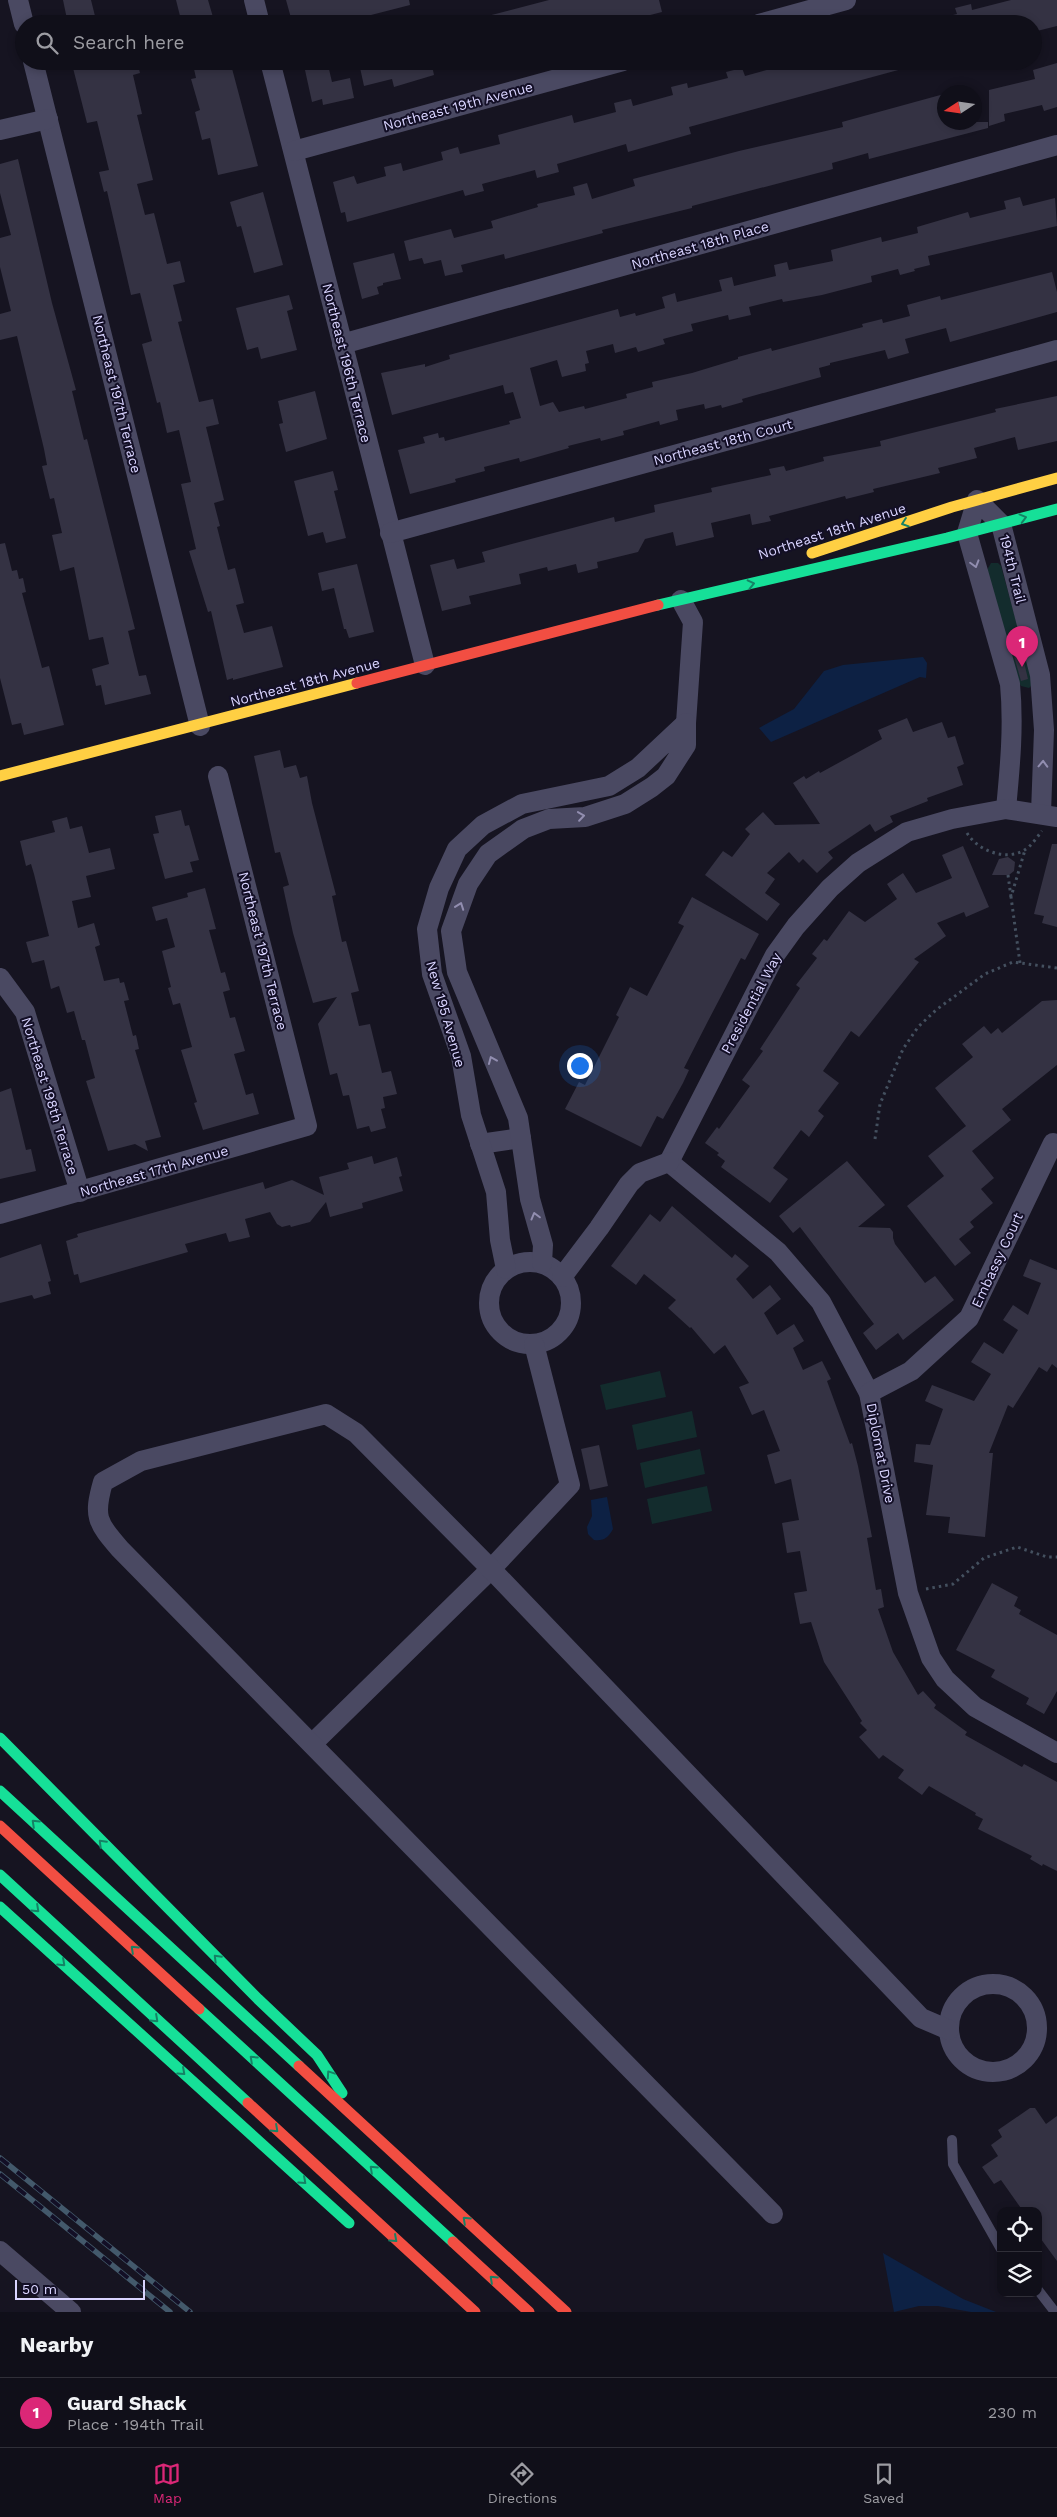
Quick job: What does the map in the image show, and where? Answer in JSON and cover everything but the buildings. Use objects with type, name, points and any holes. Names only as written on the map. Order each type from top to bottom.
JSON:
[{"type":"main road","name":"Northeast 18th Avenue","points":[[803,556],[976,500],[1057,478]]},
{"type":"main road","name":"Northeast 18th Avenue","points":[[0,776],[200,726],[618,615],[967,533],[1057,509]]},
{"type":"main road","name":"Northeast 18th Avenue","points":[[618,615],[766,568]]},
{"type":"main road","points":[[0,1738],[258,1999],[317,2054],[367,2129]]},
{"type":"main road","points":[[0,1791],[566,2312]]},
{"type":"main road","points":[[0,1826],[529,2312]]},
{"type":"main road","points":[[0,1875],[475,2312]]},
{"type":"main road","points":[[0,1907],[355,2229]]},
{"type":"street","points":[[18,0],[22,15]]},
{"type":"street","points":[[254,0],[258,15]]},
{"type":"street","points":[[792,15],[846,0]]},
{"type":"street","name":"Northeast 197th Terrace","points":[[35,70],[200,726]]},
{"type":"street","name":"Northeast 196th Terrace","points":[[272,70],[425,665]]},
{"type":"street","name":"Northeast 19th Avenue","points":[[294,151],[590,70]]},
{"type":"street","points":[[0,130],[48,119]]},
{"type":"street","name":"Northeast 18th Place","points":[[342,344],[1057,145]]},
{"type":"street","name":"Northeast 18th Court","points":[[390,533],[1057,350]]},
{"type":"street","points":[[976,500],[967,533],[1010,684],[1014,721],[1006,809]]},
{"type":"street","name":"194th Trail","points":[[976,500],[1001,524],[1040,676],[1048,815]]},
{"type":"street","name":"New 195 Avenue","points":[[542,1263],[543,1245],[530,1199],[518,1118],[457,972],[451,931],[468,884],[488,854],[523,829],[549,820],[585,817],[625,804],[666,776],[686,745],[693,622],[681,600]]},
{"type":"street","points":[[1012,707],[1042,703]]},
{"type":"street","name":"New 195 Avenue","points":[[506,1268],[500,1240],[496,1192],[471,1115],[461,1056],[432,974],[427,929],[439,888],[457,849],[483,826],[522,804],[609,786],[638,768],[686,723]]},
{"type":"street","name":"Northeast 197th Terrace","points":[[218,776],[307,1126]]},
{"type":"street","name":"Presidential Way","points":[[669,1162],[775,955],[796,926],[830,888],[858,864],[907,832],[952,819],[1006,809],[1048,815]]},
{"type":"street","name":"Northeast 198th Terrace","points":[[0,978],[25,1012],[80,1192]]},
{"type":"street","name":"Northeast 17th Avenue","points":[[0,1214],[307,1126]]},
{"type":"street","points":[[480,1144],[521,1138]]},
{"type":"street","name":"Embassy Court","points":[[870,1392],[911,1371],[970,1318],[1053,1143]]},
{"type":"street","points":[[562,1277],[600,1228],[629,1184],[640,1173],[669,1162]]},
{"type":"street","name":"Diplomat Drive","points":[[669,1162],[778,1252],[821,1302],[870,1392],[908,1592],[931,1658],[945,1679],[975,1707],[1057,1753]]},
{"type":"street","points":[[532,1261],[542,1263],[562,1277],[571,1296],[571,1310],[566,1323],[558,1333],[547,1340],[534,1344],[521,1343],[509,1338],[498,1330],[491,1318],[489,1305],[490,1291],[496,1278],[506,1268],[532,1261]]},
{"type":"street","points":[[312,1744],[491,1569],[570,1485],[534,1344]]},
{"type":"street","points":[[773,2214],[102,1528],[96,1507],[103,1482],[141,1461],[326,1414],[356,1433],[491,1569],[921,2018],[949,2030]]},
{"type":"street","points":[[986,1984],[1000,1984],[1013,1988],[1024,1997],[1032,2008],[1036,2021],[1036,2036],[1031,2051],[1021,2062],[1008,2070],[992,2072],[978,2070],[964,2062],[954,2050],[949,2030],[949,2020],[954,2007],[962,1996],[973,1988],[986,1984]]},
{"type":"street","points":[[0,2251],[72,2312]]},
{"type":"lane","points":[[952,2140],[953,2164],[997,2242]]},
{"type":"lane","points":[[1042,2295],[1055,2312]]},
{"type":"path","points":[[1011,897],[1025,850],[1042,831],[1048,815]]},
{"type":"path","points":[[967,833],[978,846],[992,853],[1006,856],[1025,850]]},
{"type":"path","points":[[1008,875],[1020,963]]},
{"type":"path","points":[[875,1139],[880,1104],[903,1049],[918,1027],[936,1010],[985,974],[1013,962],[1057,968]]},
{"type":"path","points":[[908,1592],[953,1584],[984,1558],[1017,1546],[1047,1557],[1057,1557]]},
{"type":"green space","points":[[991,563],[998,563],[1001,566],[1032,678],[1032,685],[1029,688],[1021,686],[1018,681],[987,570]]},
{"type":"green space","points":[[660,1371],[666,1397],[606,1410],[600,1385]]},
{"type":"green space","points":[[692,1411],[697,1437],[637,1450],[632,1425]]},
{"type":"green space","points":[[700,1449],[705,1474],[645,1488],[640,1463]]},
{"type":"green space","points":[[707,1486],[712,1511],[652,1524],[647,1499]]},
{"type":"water","points":[[923,657],[927,663],[926,678],[920,677],[771,742],[759,728],[794,709],[824,671],[843,665]]},
{"type":"water","points":[[607,1497],[613,1529],[605,1538],[594,1540],[588,1534],[587,1527],[592,1516],[591,1500]]},
{"type":"water","points":[[883,2253],[963,2299],[996,2312],[971,2312],[938,2306],[919,2306],[894,2312]]},
{"type":"railway","points":[[0,2158],[190,2312]]},
{"type":"railway","points":[[0,2174],[170,2312]]},
{"type":"traffic: fast","points":[[658,605],[947,538],[1057,509]]},
{"type":"traffic: fast","points":[[0,1738],[258,1999],[317,2055],[342,2093]]},
{"type":"traffic: fast","points":[[0,1791],[299,2066]]},
{"type":"traffic: fast","points":[[0,1875],[248,2103]]},
{"type":"traffic: fast","points":[[0,1907],[349,2223]]},
{"type":"traffic: fast","points":[[199,2009],[453,2242]]},
{"type":"traffic: slow","points":[[812,553],[952,507],[1057,478]]},
{"type":"traffic: slow","points":[[0,776],[357,683]]},
{"type":"traffic: jam","points":[[357,683],[658,605]]},
{"type":"traffic: jam","points":[[0,1826],[199,2009]]},
{"type":"traffic: jam","points":[[299,2066],[566,2312]]},
{"type":"traffic: jam","points":[[248,2103],[475,2312]]},
{"type":"traffic: jam","points":[[453,2242],[529,2312]]},
{"type":"place","name":"Guard Shack","points":[[1022,667]]}]
